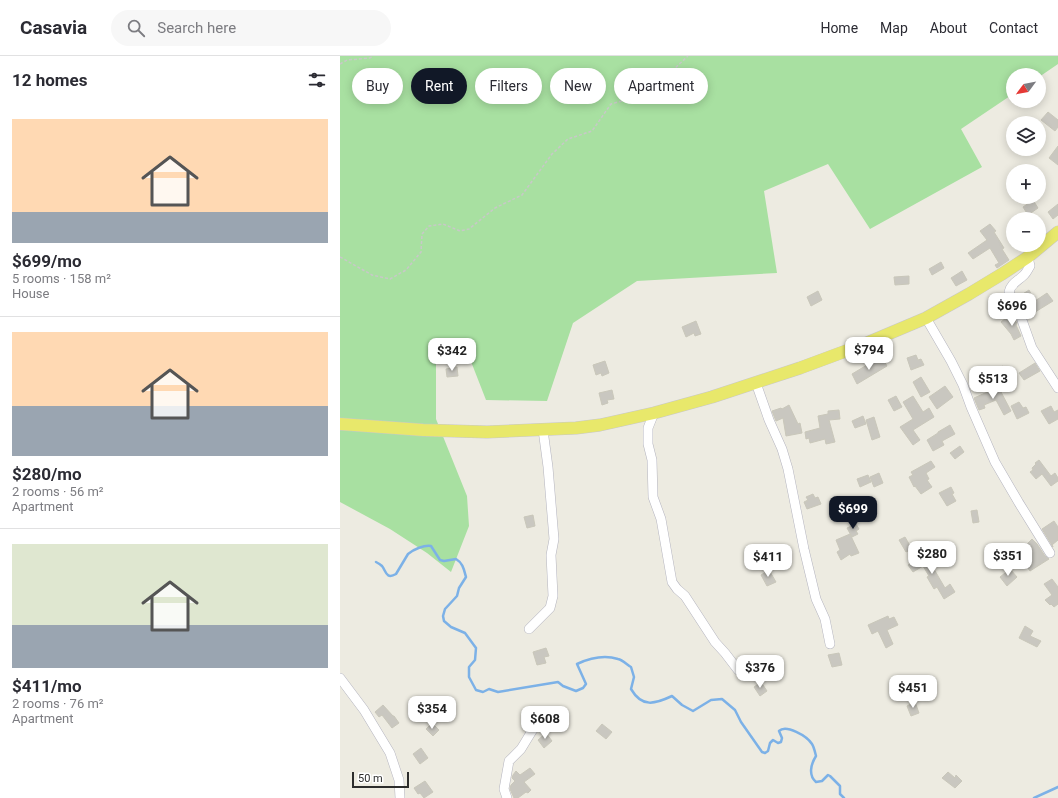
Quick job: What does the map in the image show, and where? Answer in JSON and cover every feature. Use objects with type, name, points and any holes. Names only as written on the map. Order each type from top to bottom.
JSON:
[{"type":"main road","points":[[340,424],[423,430],[480,432],[576,428],[600,425],[712,398],[862,345],[926,318],[969,294],[1028,257],[1058,232]]},
{"type":"street","points":[[1028,257],[1030,266],[1026,274],[1010,287],[1009,292],[1018,309],[1032,348],[1058,388]]},
{"type":"street","points":[[926,318],[963,385],[995,462],[1050,553]]},
{"type":"street","points":[[756,383],[769,420],[782,449],[788,469],[804,549],[816,599],[825,619],[830,644]]},
{"type":"street","points":[[654,413],[648,428],[648,444],[652,460],[654,497],[661,519],[672,582],[685,596],[715,642],[738,670]]},
{"type":"street","points":[[529,629],[550,608],[553,596],[551,555],[554,539],[548,467],[543,430]]},
{"type":"street","points":[[340,678],[364,710],[390,753],[399,780],[400,798]]},
{"type":"street","points":[[507,798],[504,789],[509,761],[521,749],[532,731],[546,713]]},
{"type":"path","points":[[340,64],[347,60],[370,58],[373,56]]},
{"type":"path","points":[[340,257],[372,275],[390,279],[406,270],[420,252],[422,234],[429,226],[443,224],[460,231],[469,228],[495,208],[522,195],[552,154],[568,139],[592,131],[611,104],[640,96],[649,81],[658,74],[673,70],[688,56]]},
{"type":"green space","points":[[340,56],[1058,56],[1058,64],[1046,72],[1046,68],[1006,68],[1006,99],[961,129],[982,167],[870,229],[828,164],[764,191],[777,273],[637,281],[573,323],[547,401],[486,400],[470,359],[436,359],[436,419],[467,496],[469,526],[451,572],[427,553],[390,529],[340,502]]},
{"type":"building","points":[[1048,112],[1058,120],[1058,127],[1055,131],[1046,124],[1046,116],[1044,116]]},
{"type":"building","points":[[1058,146],[1058,165],[1049,158]]},
{"type":"building","points":[[1027,204],[1036,204],[1038,208],[1032,212],[1026,212],[1023,207]]},
{"type":"building","points":[[1058,204],[1058,215],[1053,219],[1048,212]]},
{"type":"building","points":[[990,224],[996,231],[994,232],[1004,248],[1002,249],[1009,260],[997,268],[995,265],[999,263],[990,248],[973,259],[968,253],[987,240],[980,231]]},
{"type":"building","points":[[941,262],[944,268],[932,275],[929,269]]},
{"type":"building","points":[[962,271],[967,280],[956,286],[951,278]]},
{"type":"building","points":[[909,276],[909,284],[895,285],[894,277]]},
{"type":"building","points":[[1029,290],[1035,301],[1047,293],[1053,301],[1027,317],[1024,307],[1018,297]]},
{"type":"building","points":[[818,291],[822,300],[811,306],[807,297]]},
{"type":"building","points":[[1010,315],[1017,323],[1016,325],[1021,336],[1014,340],[1001,322]]},
{"type":"building","points":[[696,321],[701,334],[695,336],[694,333],[686,337],[682,327]]},
{"type":"building","points":[[916,355],[918,360],[921,359],[924,365],[911,370],[907,358]]},
{"type":"building","points":[[876,358],[879,364],[884,361],[887,366],[857,384],[852,374]]},
{"type":"building","points":[[605,361],[609,373],[602,376],[601,373],[596,375],[593,365]]},
{"type":"building","points":[[1035,363],[1040,371],[1024,380],[1019,373]]},
{"type":"building","points":[[1003,366],[1008,375],[1001,378],[996,370]]},
{"type":"building","points":[[457,367],[458,376],[447,377],[446,369]]},
{"type":"building","points":[[921,377],[930,392],[921,397],[913,382]]},
{"type":"building","points":[[999,385],[1011,411],[1004,415],[996,400],[984,405],[985,408],[979,410],[974,398],[992,390]]},
{"type":"building","points":[[945,386],[953,397],[937,409],[929,397]]},
{"type":"building","points":[[612,390],[614,399],[607,400],[608,403],[602,405],[599,393]]},
{"type":"building","points":[[896,396],[902,407],[894,411],[888,400]]},
{"type":"building","points":[[913,396],[923,412],[929,408],[934,417],[913,430],[920,440],[913,445],[900,427],[913,419],[903,402]]},
{"type":"building","points":[[1019,402],[1023,408],[1026,407],[1029,413],[1017,419],[1011,406]]},
{"type":"building","points":[[789,405],[798,424],[800,423],[802,433],[786,436],[783,418],[776,421],[772,411],[782,409]]},
{"type":"building","points":[[1051,406],[1054,412],[1058,410],[1058,419],[1049,424],[1041,411]]},
{"type":"building","points":[[839,410],[840,419],[829,420],[835,442],[826,444],[825,439],[810,443],[809,438],[806,439],[805,432],[820,428],[818,416],[828,414],[828,411]]},
{"type":"building","points":[[863,416],[866,424],[855,428],[852,421]]},
{"type":"building","points":[[874,417],[880,437],[872,440],[866,420]]},
{"type":"building","points":[[950,425],[955,434],[942,441],[944,445],[933,451],[927,440]]},
{"type":"building","points":[[960,446],[964,452],[955,459],[950,453]]},
{"type":"building","points":[[1039,460],[1051,476],[1055,473],[1058,478],[1058,481],[1051,486],[1042,474],[1036,479],[1030,472],[1033,470],[1032,468],[1036,464],[1035,463]]},
{"type":"building","points":[[931,461],[935,467],[926,473],[929,479],[927,480],[932,487],[921,494],[915,486],[914,487],[909,477],[913,475],[911,472]]},
{"type":"building","points":[[879,473],[883,483],[874,487],[870,477]]},
{"type":"building","points":[[868,475],[871,482],[860,487],[857,479]]},
{"type":"building","points":[[951,487],[954,493],[952,494],[956,501],[947,506],[939,493]]},
{"type":"building","points":[[813,494],[815,498],[818,497],[821,504],[807,509],[804,502],[808,500],[806,497]]},
{"type":"building","points":[[866,501],[871,514],[859,520],[853,506]]},
{"type":"building","points":[[977,510],[979,522],[973,523],[971,511]]},
{"type":"building","points":[[533,515],[535,526],[527,528],[524,517]]},
{"type":"building","points":[[1054,521],[1058,527],[1058,540],[1052,545],[1053,547],[1042,529]]},
{"type":"building","points":[[856,524],[859,529],[856,531],[858,534],[852,537],[847,528]]},
{"type":"building","points":[[850,534],[859,553],[851,556],[850,554],[841,560],[837,552],[840,550],[836,540]]},
{"type":"building","points":[[905,537],[912,549],[906,552],[899,540]]},
{"type":"building","points":[[1032,539],[1049,559],[1030,571],[1024,562],[1019,566],[1005,551],[1010,546],[1022,560],[1021,558],[1032,548],[1027,544]]},
{"type":"building","points":[[926,554],[933,564],[931,564],[945,588],[950,584],[955,592],[944,599],[937,587],[934,589],[923,566],[913,572],[908,565]]},
{"type":"building","points":[[1010,569],[1017,577],[1007,586],[1000,577]]},
{"type":"building","points":[[769,570],[776,582],[767,586],[761,575]]},
{"type":"building","points":[[1052,579],[1058,587],[1058,604],[1054,607],[1045,600],[1052,595],[1044,584]]},
{"type":"building","points":[[888,616],[889,619],[894,617],[898,625],[887,630],[893,644],[886,648],[878,631],[872,634],[868,625]]},
{"type":"building","points":[[1025,626],[1033,631],[1030,636],[1041,641],[1037,647],[1019,638]]},
{"type":"building","points":[[546,648],[549,656],[544,657],[546,663],[537,665],[533,652]]},
{"type":"building","points":[[839,653],[842,665],[832,667],[828,655]]},
{"type":"building","points":[[761,682],[767,691],[760,696],[754,687]]},
{"type":"building","points":[[419,700],[425,710],[417,714],[412,705]]},
{"type":"building","points":[[915,702],[919,713],[911,716],[907,706]]},
{"type":"building","points":[[383,705],[399,723],[392,728],[382,715],[379,717],[375,712]]},
{"type":"building","points":[[432,723],[439,730],[433,736],[426,729]]},
{"type":"building","points":[[602,724],[612,732],[606,739],[596,731]]},
{"type":"building","points":[[546,733],[552,741],[544,748],[538,740]]},
{"type":"building","points":[[421,748],[428,758],[420,764],[413,754]]},
{"type":"building","points":[[530,768],[535,774],[524,782],[531,790],[518,798],[514,798],[510,789],[511,785],[515,781],[512,778],[513,775],[516,771],[520,775]]},
{"type":"building","points":[[948,772],[955,778],[956,775],[962,781],[955,788],[942,778]]},
{"type":"building","points":[[425,781],[433,792],[424,798],[420,793],[418,794],[414,788]]},
{"type":"waterway","points":[[376,562],[382,566],[388,575],[393,576],[396,574],[408,554],[413,550],[425,546],[431,546],[440,560],[444,561],[456,559],[460,563],[466,577],[459,588],[457,596],[445,609],[443,616],[444,621],[451,627],[465,633],[476,648],[475,660],[469,667],[469,677],[476,690],[483,692],[489,689],[498,692],[558,682],[563,686],[576,691],[583,688],[586,684],[577,664],[587,660],[608,657],[622,660],[631,667],[634,677],[631,689],[635,695],[644,702],[649,703],[660,701],[672,696],[682,705],[693,711],[711,700],[722,699],[735,710],[741,722],[762,752],[765,753],[768,751],[770,743],[773,740],[778,743],[781,742],[782,738],[779,731],[782,729],[791,730],[806,738],[812,744],[816,756],[811,769],[813,779],[816,782],[822,781],[828,775],[830,776],[840,786],[840,794],[844,798]]},
{"type":"waterway","points":[[1034,798],[1058,787]]}]
